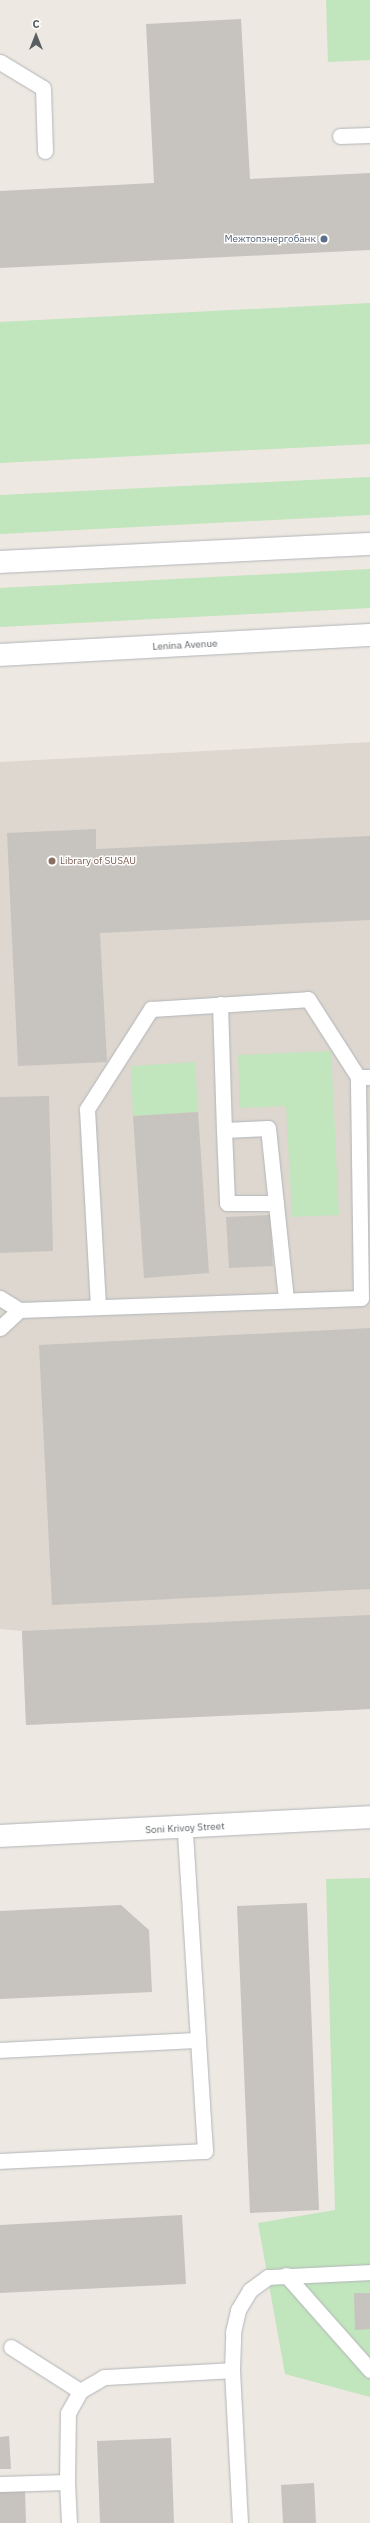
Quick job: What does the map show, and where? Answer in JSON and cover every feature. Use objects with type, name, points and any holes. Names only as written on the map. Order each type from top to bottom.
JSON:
[{"type":"main road","points":[[0,562],[370,544]]},
{"type":"main road","name":"Lenina Avenue","points":[[0,655],[370,635]]},
{"type":"main road","name":"Soni Krivoy Street","points":[[0,1836],[185,1829],[370,1817]]},
{"type":"lane","points":[[0,62],[43,88],[45,150]]},
{"type":"lane","points":[[340,136],[370,135]]},
{"type":"lane","points":[[0,1298],[19,1310],[98,1306],[361,1298],[364,1077],[308,999],[151,1008],[87,1110],[98,1306]]},
{"type":"lane","points":[[220,1004],[228,1204],[276,1204]]},
{"type":"lane","points":[[224,1130],[268,1128],[286,1300]]},
{"type":"lane","points":[[0,1328],[19,1310]]},
{"type":"lane","points":[[0,2161],[205,2151],[185,1829]]},
{"type":"lane","points":[[0,2050],[198,2040]]},
{"type":"lane","points":[[240,2523],[232,2370],[234,2332],[238,2310],[250,2290],[268,2277],[370,2272]]},
{"type":"lane","points":[[286,2275],[370,2370]]},
{"type":"lane","points":[[11,2348],[80,2391]]},
{"type":"lane","points":[[69,2523],[67,2482],[68,2413],[80,2391],[104,2377],[232,2370]]},
{"type":"lane","points":[[0,2484],[67,2482]]},
{"type":"shaded area","points":[[370,742],[370,1709],[26,1725],[22,1631],[0,1629],[0,762]]},
{"type":"green space","points":[[326,0],[370,0],[370,60],[328,62]]},
{"type":"green space","points":[[370,303],[370,444],[0,463],[0,322]]},
{"type":"green space","points":[[370,477],[370,515],[0,534],[0,495]]},
{"type":"green space","points":[[370,569],[370,608],[0,627],[0,588]]},
{"type":"green space","points":[[331,1051],[339,1215],[292,1217],[286,1106],[240,1108],[238,1055]]},
{"type":"green space","points":[[195,1062],[198,1112],[133,1116],[131,1066]]},
{"type":"green space","points":[[370,1878],[370,2397],[285,2374],[258,2223],[335,2210],[326,1879]]},
{"type":"building","points":[[241,19],[250,179],[370,173],[370,250],[0,268],[0,191],[154,183],[146,24]]},
{"type":"building","points":[[96,829],[96,849],[370,836],[370,920],[100,933],[107,1062],[18,1066],[7,833]]},
{"type":"building","points":[[49,1096],[53,1251],[0,1253],[0,1097]]},
{"type":"building","points":[[198,1112],[209,1273],[144,1278],[133,1116]]},
{"type":"building","points":[[270,1215],[273,1266],[229,1268],[226,1217]]},
{"type":"building","points":[[370,1328],[370,1589],[52,1605],[39,1345]]},
{"type":"building","points":[[370,1615],[370,1709],[26,1725],[22,1631]]},
{"type":"building","points":[[307,1903],[319,2210],[250,2213],[237,1906]]},
{"type":"building","points":[[121,1905],[149,1930],[152,1992],[0,1999],[0,1911]]},
{"type":"building","points":[[182,2215],[186,2284],[0,2293],[0,2225]]},
{"type":"building","points":[[354,2293],[370,2293],[370,2329],[355,2330]]},
{"type":"building","points":[[9,2436],[11,2469],[0,2469],[0,2437]]},
{"type":"building","points":[[171,2438],[174,2523],[100,2523],[97,2441]]},
{"type":"building","points":[[314,2483],[316,2523],[283,2523],[281,2485]]},
{"type":"building","points":[[25,2490],[26,2523],[0,2523],[0,2492]]},
{"type":"place","name":"Межтопэнергобанк","points":[[324,239]]},
{"type":"place","name":"Library of SUSAU","points":[[52,861]]}]
